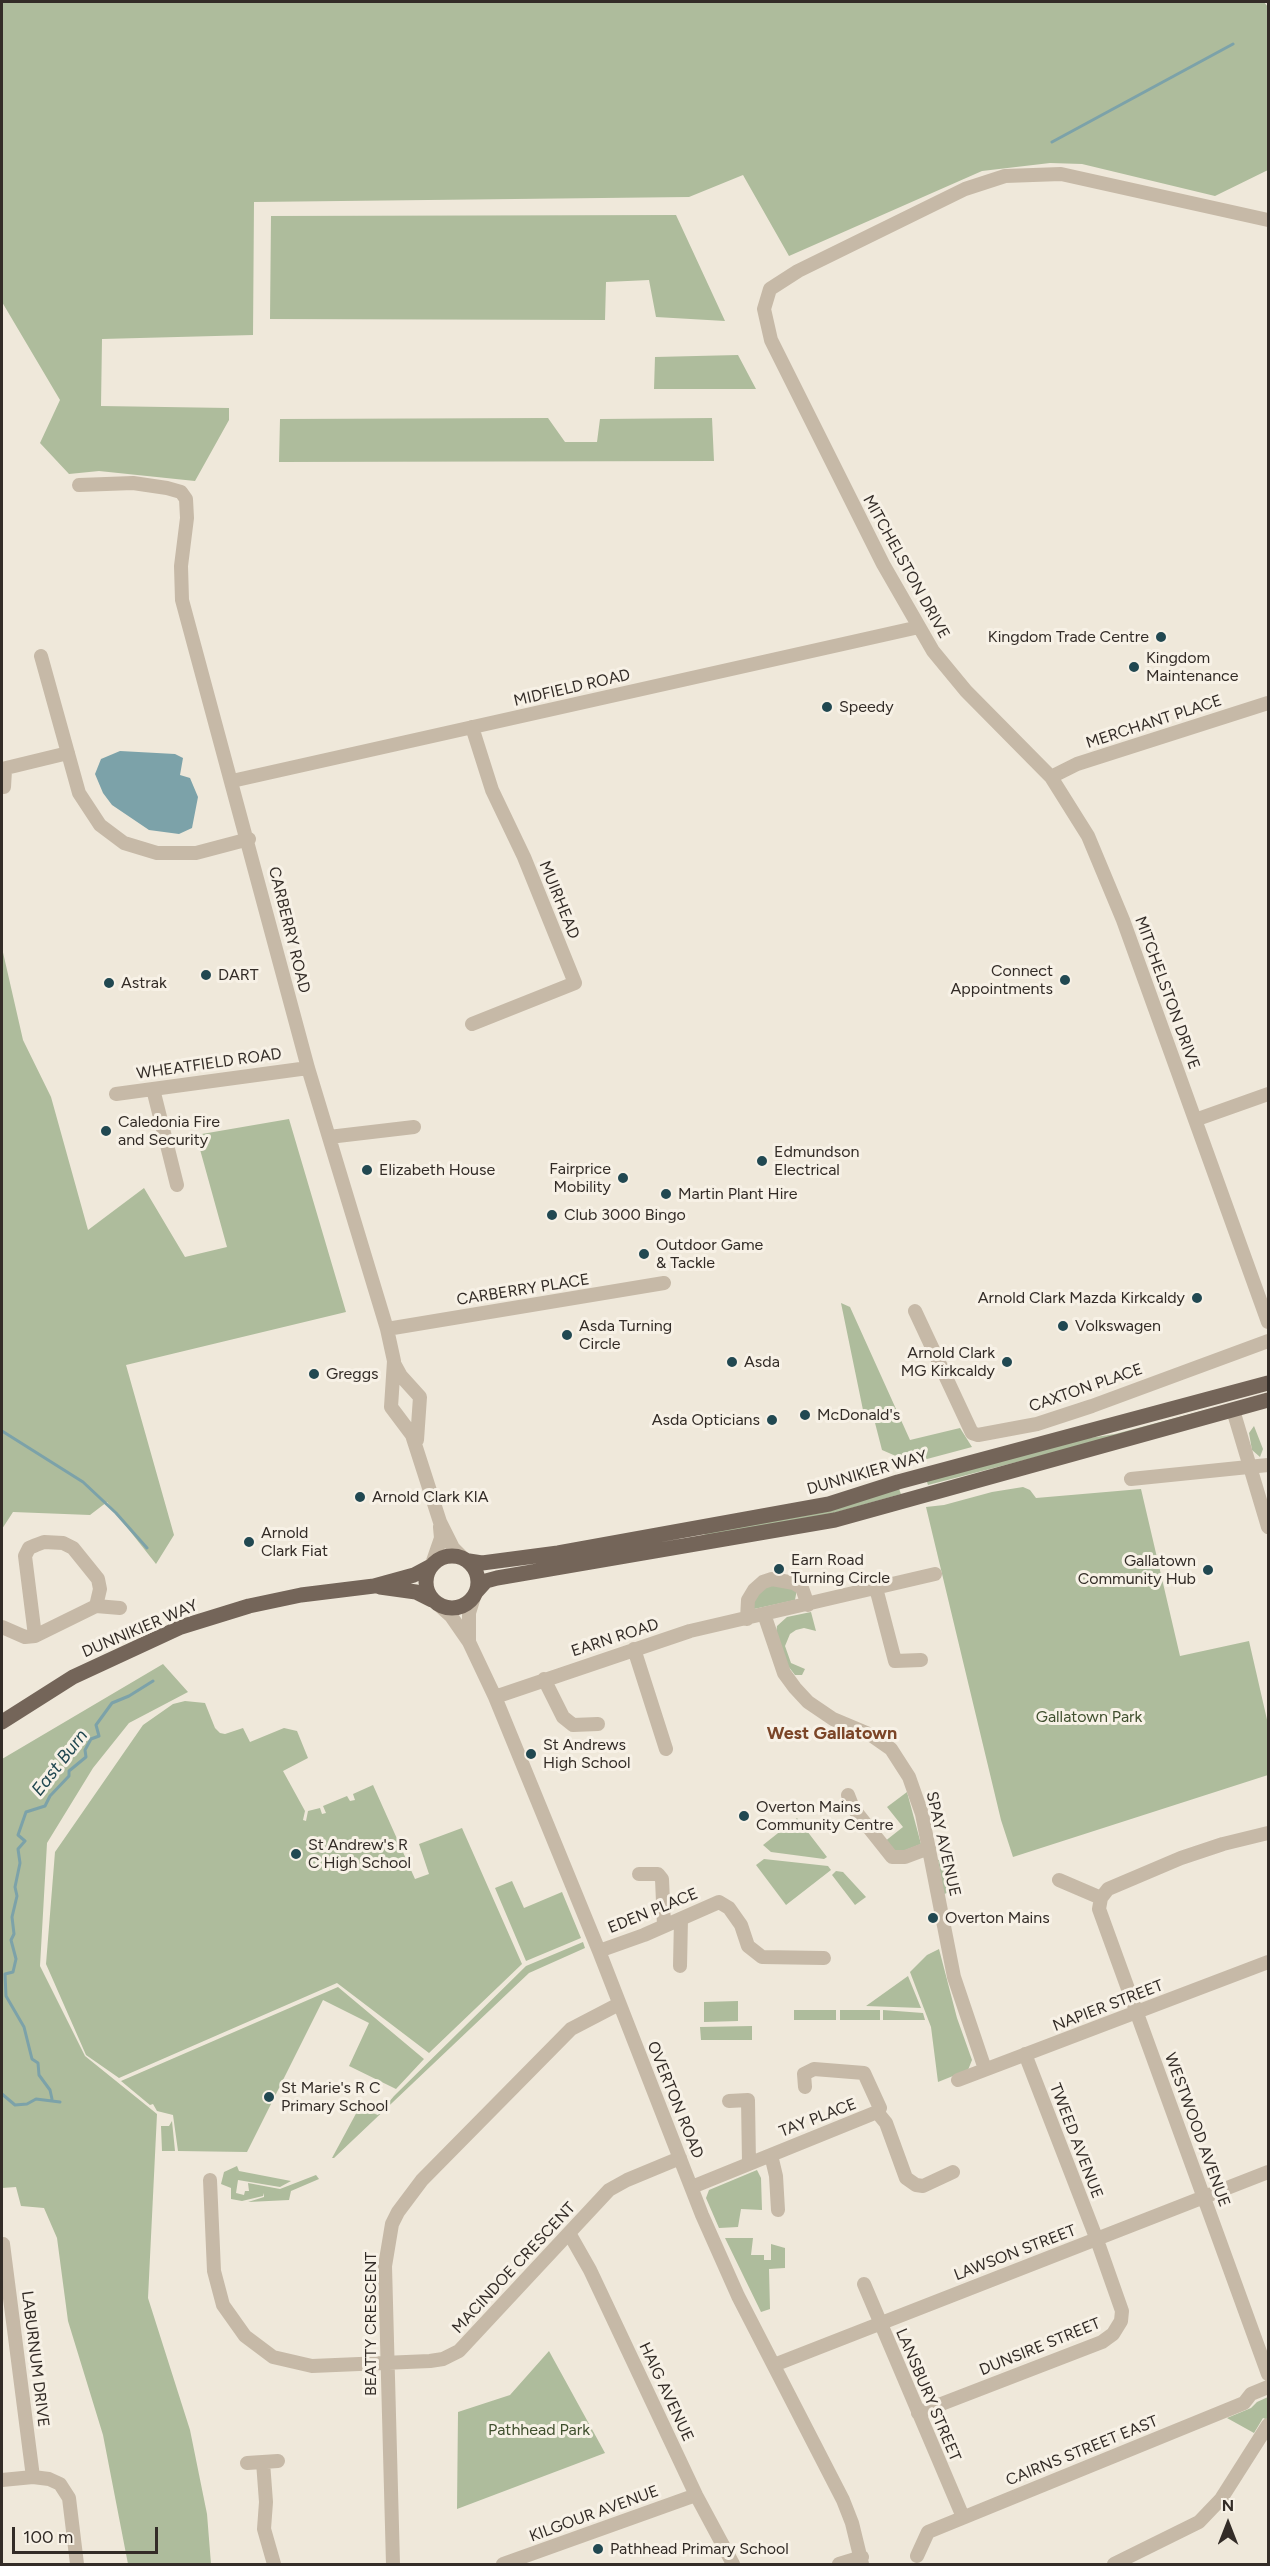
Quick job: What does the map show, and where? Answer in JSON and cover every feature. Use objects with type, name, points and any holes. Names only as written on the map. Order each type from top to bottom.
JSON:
[{"type":"main road","name":"DUNNIKIER WAY","points":[[465,1559],[491,1562],[558,1553],[829,1504],[898,1482],[1179,1409],[1269,1383]]},
{"type":"main road","points":[[475,1594],[477,1575],[465,1559],[446,1556],[431,1566],[425,1584],[436,1603],[462,1606],[475,1594],[486,1581],[497,1578],[835,1520],[1269,1400]]},
{"type":"main road","points":[[1179,1409],[1225,1403],[1230,1404],[1233,1410]]},
{"type":"main road","name":"DUNNIKIER WAY","points":[[2,1722],[74,1677],[181,1628],[249,1606],[302,1595],[374,1586],[414,1575],[431,1566]]},
{"type":"main road","name":"DUNNIKIER WAY","points":[[374,1586],[416,1593],[436,1603]]},
{"type":"street","name":"MITCHELSTON DRIVE","points":[[1269,220],[1061,174],[1005,176],[966,189],[798,271],[770,289],[764,309],[771,340],[883,564],[933,651],[966,692],[1051,777],[1093,847],[1123,920],[1269,1322]]},
{"type":"street","name":"CARBERRY ROAD","points":[[79,485],[133,483],[167,488],[181,492],[188,504],[181,566],[182,600],[249,839],[308,1068],[387,1329],[394,1361],[391,1407],[400,1417],[418,1449],[440,1522],[453,1548],[465,1559]]},
{"type":"street","name":"MIDFIELD ROAD","points":[[232,781],[919,627]]},
{"type":"street","points":[[41,656],[79,794],[100,825],[124,843],[157,853],[196,853],[249,839]]},
{"type":"street","name":"MERCHANT PLACE","points":[[1051,777],[1077,764],[1269,703]]},
{"type":"street","name":"MUIRHEAD","points":[[472,727],[492,790],[524,857],[575,983],[472,1024]]},
{"type":"street","points":[[4,787],[3,770],[68,753]]},
{"type":"street","name":"WHEATFIELD ROAD","points":[[116,1094],[308,1068]]},
{"type":"street","points":[[153,1089],[177,1185]]},
{"type":"street","points":[[1196,1120],[1269,1094]]},
{"type":"street","points":[[328,1137],[414,1127]]},
{"type":"street","name":"CARBERRY PLACE","points":[[387,1329],[664,1283]]},
{"type":"street","name":"CAXTON PLACE","points":[[915,1311],[972,1433],[978,1435],[1037,1424],[1269,1341]]},
{"type":"street","name":"CARBERRY ROAD","points":[[394,1361],[410,1388],[420,1397],[418,1449]]},
{"type":"street","points":[[391,1397],[398,1389],[410,1388]]},
{"type":"street","points":[[1233,1410],[1269,1527]]},
{"type":"street","points":[[400,1417],[410,1417],[418,1412]]},
{"type":"street","points":[[1131,1479],[1269,1465]]},
{"type":"street","name":"CARBERRY ROAD","points":[[431,1566],[441,1538],[440,1522]]},
{"type":"street","points":[[35,1636],[25,1556],[29,1548],[45,1542],[63,1543],[73,1548],[98,1578],[100,1589],[96,1605]]},
{"type":"street","name":"EARN ROAD","points":[[495,1697],[544,1678],[690,1631],[935,1574]]},
{"type":"street","points":[[747,1619],[748,1600],[754,1590],[763,1582],[772,1579],[794,1583],[802,1588],[808,1605]]},
{"type":"street","points":[[876,1588],[895,1661],[921,1660]]},
{"type":"street","name":"OVERTON ROAD","points":[[468,1642],[469,1613],[475,1594]]},
{"type":"street","name":"OVERTON ROAD","points":[[436,1603],[451,1616],[468,1642],[495,1697],[599,1951],[680,2158],[738,2296],[843,2500],[862,2561]]},
{"type":"street","points":[[2,1628],[25,1637],[35,1636],[96,1605],[120,1608]]},
{"type":"street","name":"SPAY AVENUE","points":[[764,1614],[784,1673],[795,1688],[808,1702],[833,1719],[871,1735],[891,1749],[901,1763],[922,1814],[954,1977],[985,2069]]},
{"type":"street","points":[[634,1649],[666,1749]]},
{"type":"street","points":[[544,1678],[563,1718],[573,1725],[598,1724]]},
{"type":"street","points":[[848,1795],[853,1808],[892,1857],[905,1857],[929,1848]]},
{"type":"street","points":[[1059,1880],[1101,1898],[1108,1888],[1181,1858],[1223,1844],[1269,1833]]},
{"type":"street","points":[[639,1874],[658,1874],[662,1880],[664,1925]]},
{"type":"street","name":"WESTWOOD AVENUE","points":[[1101,1898],[1099,1909],[1269,2374]]},
{"type":"street","name":"EDEN PLACE","points":[[599,1951],[644,1935],[720,1902],[729,1908],[741,1926],[748,1946],[762,1957],[824,1958]]},
{"type":"street","points":[[680,1966],[681,1919]]},
{"type":"street","name":"NAPIER STREET","points":[[958,2080],[1269,1962]]},
{"type":"street","name":"BEATTY CRESCENT","points":[[393,2565],[385,2254],[389,2234],[398,2212],[422,2180],[571,2029],[619,2004]]},
{"type":"street","name":"TWEED AVENUE","points":[[1025,2055],[1097,2240]]},
{"type":"street","points":[[805,2087],[804,2074],[813,2069],[858,2070],[864,2073],[880,2108],[877,2112],[886,2123],[906,2178],[923,2186],[953,2172]]},
{"type":"street","points":[[729,2101],[748,2100],[749,2163]]},
{"type":"street","name":"TAY PLACE","points":[[692,2187],[877,2112]]},
{"type":"street","name":"TAY PLACE","points":[[771,2155],[776,2175],[778,2211]]},
{"type":"street","name":"MACINDOE CRESCENT","points":[[210,2180],[214,2271],[223,2305],[245,2336],[273,2357],[312,2366],[430,2361],[443,2359],[459,2351],[609,2190],[680,2158]]},
{"type":"street","name":"LAWSON STREET","points":[[774,2365],[1269,2172]]},
{"type":"street","name":"HAIG AVENUE","points":[[569,2233],[590,2270],[696,2495],[733,2565]]},
{"type":"street","name":"DUNSIRE STREET","points":[[918,2413],[1102,2342],[1113,2334],[1121,2321],[1122,2311],[1097,2240]]},
{"type":"street","name":"LABURNUM DRIVE","points":[[3,2244],[7,2311],[33,2477]]},
{"type":"street","name":"LANSBURY STREET","points":[[864,2284],[963,2517]]},
{"type":"street","name":"CAIRNS STREET EAST","points":[[917,2556],[928,2532],[1244,2403],[1251,2394],[1269,2387]]},
{"type":"street","points":[[1114,2565],[1199,2522],[1221,2499],[1269,2425]]},
{"type":"street","points":[[247,2463],[279,2460]]},
{"type":"street","points":[[263,2462],[266,2502],[264,2529],[274,2565]]},
{"type":"street","points":[[2,2480],[33,2477],[49,2479],[60,2484],[69,2498],[77,2565]]},
{"type":"street","name":"KILGOUR AVENUE","points":[[503,2565],[696,2495]]},
{"type":"street","points":[[839,2565],[862,2561]]},
{"type":"green space","points":[[2,2],[1264,2],[1268,7],[1268,170],[1215,196],[1082,164],[1050,163],[982,171],[789,256],[743,175],[689,197],[254,202],[253,335],[102,339],[101,406],[229,408],[229,420],[195,481],[99,471],[69,474],[40,443],[60,400],[2,302]]},
{"type":"green space","points":[[676,215],[725,321],[656,317],[649,280],[606,282],[605,320],[270,319],[271,216]]},
{"type":"green space","points":[[738,355],[756,389],[654,389],[655,357]]},
{"type":"green space","points":[[548,418],[565,442],[597,442],[600,419],[712,418],[714,461],[279,462],[280,419]]},
{"type":"green space","points":[[2,948],[23,1040],[51,1097],[88,1230],[144,1188],[185,1257],[227,1247],[196,1135],[289,1119],[346,1312],[126,1365],[174,1535],[156,1564],[107,1502],[90,1515],[13,1512],[2,1529]]},
{"type":"green space","points":[[841,1303],[850,1307],[910,1440],[960,1428],[972,1447],[912,1463],[882,1450],[874,1419],[863,1410]]},
{"type":"green space","points":[[1209,1409],[1210,1412],[928,1485],[926,1479],[1070,1441],[1115,1434]]},
{"type":"green space","points":[[1254,1426],[1263,1449],[1260,1457],[1252,1450],[1249,1433]]},
{"type":"green space","name":"Gallatown Park","points":[[1023,1487],[1030,1490],[1036,1498],[1141,1489],[1180,1656],[1249,1641],[1268,1724],[1268,1775],[1013,1857],[1001,1820],[926,1507]]},
{"type":"green space","points":[[899,1489],[901,1494],[823,1516],[705,1537],[704,1532]]},
{"type":"green space","points":[[771,1583],[797,1589],[795,1600],[754,1609],[754,1598]]},
{"type":"green space","points":[[811,1612],[816,1631],[804,1628],[796,1630],[790,1634],[785,1646],[791,1663],[805,1669],[802,1675],[795,1675],[788,1666],[776,1633],[777,1626],[787,1617]]},
{"type":"green space","points":[[163,1664],[188,1692],[129,1723],[93,1768],[47,1843],[40,1966],[85,2056],[157,2114],[148,2298],[190,2430],[207,2514],[211,2564],[128,2564],[103,2435],[68,2321],[57,2238],[44,2208],[21,2206],[16,2187],[2,2188],[2,1759]]},
{"type":"green space","name":"St Andrew's R C High School","points":[[185,1701],[205,1703],[215,1728],[220,1733],[225,1734],[243,1728],[250,1742],[284,1728],[297,1731],[308,1758],[283,1771],[305,1811],[303,1820],[306,1821],[308,1811],[320,1808],[322,1814],[326,1813],[323,1806],[347,1796],[350,1801],[355,1800],[353,1794],[373,1785],[415,1879],[429,1874],[419,1844],[462,1828],[522,1964],[429,2053],[337,1983],[119,2078],[86,2055],[46,1964],[55,1852],[143,1725],[173,1704]]},
{"type":"green space","points":[[907,1792],[921,1844],[898,1853],[884,1842],[903,1827],[887,1807]]},
{"type":"green space","points":[[797,1818],[827,1857],[824,1859],[771,1852],[763,1845]]},
{"type":"green space","points":[[944,1858],[956,1890],[944,1894],[938,1860]]},
{"type":"green space","points":[[764,1859],[828,1866],[831,1870],[786,1905],[756,1865]]},
{"type":"green space","points":[[836,1871],[843,1872],[866,1897],[855,1905],[832,1875]]},
{"type":"green space","points":[[512,1881],[524,1908],[562,1892],[581,1938],[526,1961],[495,1888]]},
{"type":"green space","points":[[583,1942],[585,1948],[529,1973],[334,2158],[332,2158],[359,2108],[378,2115],[394,2096],[526,1966]]},
{"type":"green space","points":[[939,1949],[957,2018],[972,2060],[968,2070],[938,2082],[931,2027],[910,1972],[927,1955]]},
{"type":"green space","points":[[908,1976],[921,2008],[866,2006]]},
{"type":"green space","points":[[338,1987],[424,2059],[396,2089],[349,2066],[369,2023],[323,2000],[247,2152],[178,2151],[173,2115],[157,2111],[153,2104],[150,2105],[121,2081]]},
{"type":"green space","points":[[738,2001],[738,2021],[704,2022],[704,2002]]},
{"type":"green space","points":[[794,2010],[836,2010],[836,2020],[794,2020]]},
{"type":"green space","points":[[840,2010],[880,2010],[880,2020],[840,2020]]},
{"type":"green space","points":[[883,2010],[923,2013],[925,2020],[883,2020]]},
{"type":"green space","points":[[752,2026],[752,2040],[701,2040],[700,2027]]},
{"type":"green space","points":[[172,2121],[175,2151],[162,2151],[161,2126],[169,2126]]},
{"type":"green space","points":[[237,2166],[239,2171],[291,2181],[280,2187],[238,2180],[236,2193],[244,2195],[245,2191],[249,2191],[248,2183],[280,2189],[316,2175],[319,2179],[291,2191],[289,2200],[248,2202],[264,2197],[264,2193],[263,2196],[242,2201],[231,2199],[231,2188],[221,2184],[224,2172]]},
{"type":"green space","points":[[757,2170],[761,2178],[762,2210],[741,2209],[738,2227],[719,2228],[706,2198],[709,2190]]},
{"type":"green space","points":[[725,2238],[753,2238],[751,2255],[764,2255],[764,2260],[771,2260],[771,2244],[785,2248],[785,2268],[769,2269],[770,2309],[761,2312]]},
{"type":"green space","name":"Pathhead Park","points":[[549,2351],[605,2453],[457,2509],[458,2412],[510,2395]]},
{"type":"green space","points":[[1268,2397],[1268,2420],[1263,2418],[1254,2433],[1227,2418],[1251,2408]]},
{"type":"water","points":[[120,751],[175,754],[183,758],[180,775],[190,778],[198,797],[192,828],[179,834],[149,830],[112,805],[103,793],[95,774],[101,759]]},
{"type":"waterway","points":[[1052,142],[1233,44]]},
{"type":"waterway","points":[[2,1431],[83,1482],[116,1513],[147,1548]]},
{"type":"waterway","name":"East Burn","points":[[52,2099],[50,2090],[39,2075],[38,2063],[32,2059],[24,2027],[6,1996],[5,1974],[13,1972],[16,1959],[11,1940],[14,1934],[12,1917],[17,1896],[15,1887],[20,1863],[18,1849],[25,1841],[18,1835],[26,1812],[45,1806],[50,1796],[69,1776],[69,1771],[86,1757],[85,1750],[91,1739],[99,1736],[96,1725],[112,1703],[129,1696],[153,1681]]},
{"type":"waterway","points":[[2,2094],[15,2105],[27,2104],[36,2099],[60,2102]]},
{"type":"place","name":"Kingdom Trade Centre","points":[[1161,637]]},
{"type":"place","name":"Kingdom Maintenance","points":[[1134,667]]},
{"type":"place","name":"Speedy","points":[[827,707]]},
{"type":"place","name":"DART","points":[[206,975]]},
{"type":"place","name":"Connect Appointments","points":[[1065,980]]},
{"type":"place","name":"Astrak","points":[[109,983]]},
{"type":"place","name":"Caledonia Fire and Security","points":[[106,1131]]},
{"type":"place","name":"Edmundson Electrical","points":[[762,1161]]},
{"type":"place","name":"Elizabeth House","points":[[367,1170]]},
{"type":"place","name":"Fairprice Mobility","points":[[623,1178]]},
{"type":"place","name":"Martin Plant Hire","points":[[666,1194]]},
{"type":"place","name":"Club 3000 Bingo","points":[[552,1215]]},
{"type":"place","name":"Outdoor Game & Tackle","points":[[644,1254]]},
{"type":"place","name":"Arnold Clark Mazda Kirkcaldy","points":[[1197,1298]]},
{"type":"place","name":"Volkswagen","points":[[1063,1326]]},
{"type":"place","name":"Asda Turning Circle","points":[[567,1335]]},
{"type":"place","name":"Asda","points":[[732,1362]]},
{"type":"place","name":"Arnold Clark MG Kirkcaldy","points":[[1007,1362]]},
{"type":"place","name":"Greggs","points":[[314,1374]]},
{"type":"place","name":"McDonald's","points":[[805,1415]]},
{"type":"place","name":"Asda Opticians","points":[[772,1420]]},
{"type":"place","name":"Arnold Clark KIA","points":[[360,1497]]},
{"type":"place","name":"Arnold Clark Fiat","points":[[249,1542]]},
{"type":"place","name":"Earn Road Turning Circle","points":[[779,1569]]},
{"type":"place","name":"Gallatown Community Hub","points":[[1208,1570]]},
{"type":"place","name":"St Andrews High School","points":[[531,1754]]},
{"type":"place","name":"Overton Mains Community Centre","points":[[744,1816]]},
{"type":"place","name":"St Andrew's R C High School","points":[[296,1854]]},
{"type":"place","name":"Overton Mains","points":[[933,1918]]},
{"type":"place","name":"St Marie's R C Primary School","points":[[269,2097]]},
{"type":"place","name":"Pathhead Primary School","points":[[598,2549]]},
{"type":"district","name":"West Gallatown","points":[[832,1734]]}]
